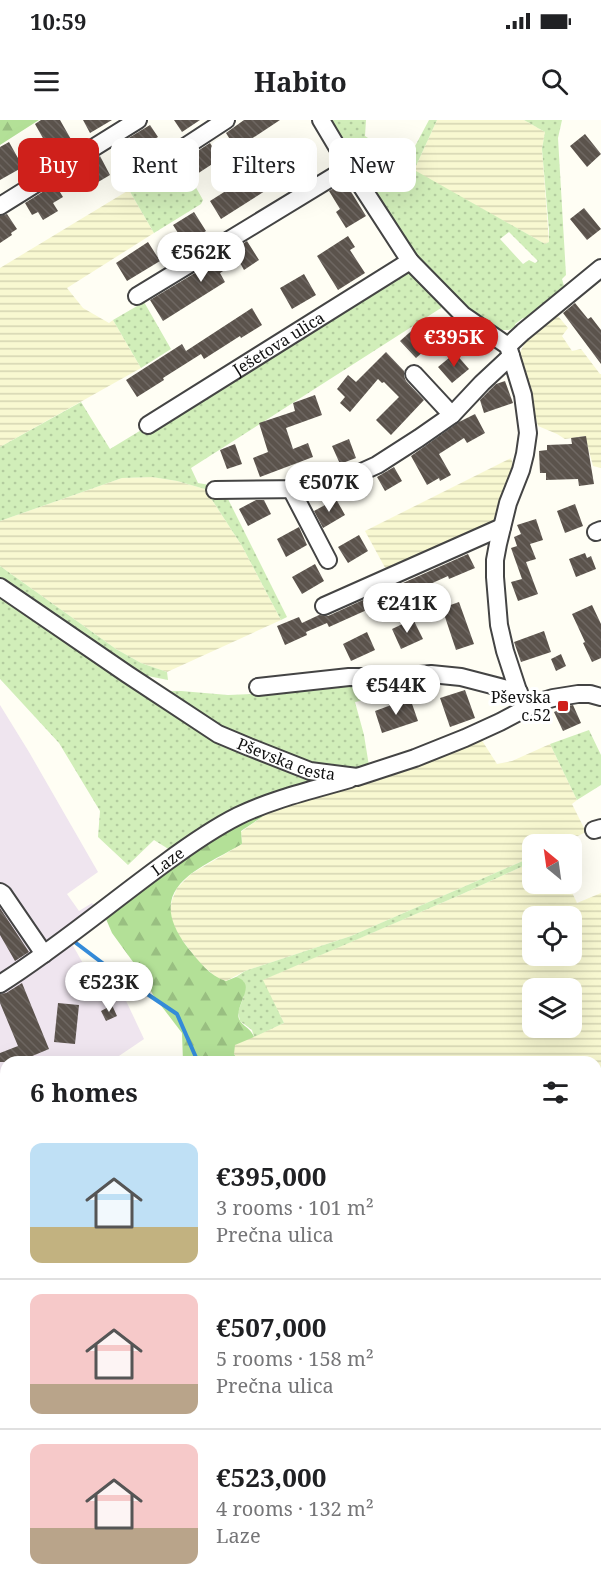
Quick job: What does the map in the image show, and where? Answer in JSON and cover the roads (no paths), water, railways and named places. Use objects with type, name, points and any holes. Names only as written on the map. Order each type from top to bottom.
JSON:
[{"type":"street","points":[[0,206],[138,120]]},
{"type":"street","points":[[198,138],[226,120]]},
{"type":"street","points":[[321,120],[332,138]]},
{"type":"street","points":[[137,296],[329,179]]},
{"type":"street","points":[[365,192],[410,261],[463,315],[510,351],[523,395],[528,433],[521,470],[508,502],[502,527],[495,560],[495,577],[499,625],[524,709]]},
{"type":"street","name":"Ješetova ulica","points":[[148,425],[410,261]]},
{"type":"street","points":[[215,490],[306,489],[335,484],[377,465],[452,415],[510,351],[522,332],[601,268]]},
{"type":"street","points":[[414,374],[452,415]]},
{"type":"street","points":[[291,489],[327,560]]},
{"type":"street","points":[[324,606],[502,527]]},
{"type":"street","name":"Pševska cesta","points":[[0,587],[218,734],[310,771],[357,777],[465,738],[536,703],[553,698],[597,692]]},
{"type":"street","points":[[258,687],[349,677],[431,674],[461,677],[519,692]]},
{"type":"street","name":"Laze","points":[[0,984],[197,840],[236,817],[265,804],[357,777]]},
{"type":"street","points":[[0,892],[44,954]]},
{"type":"waterway","points":[[76,943],[177,1014],[195,1056]]},
{"type":"place","name":"Pševska c.52","points":[[563,706]]}]
